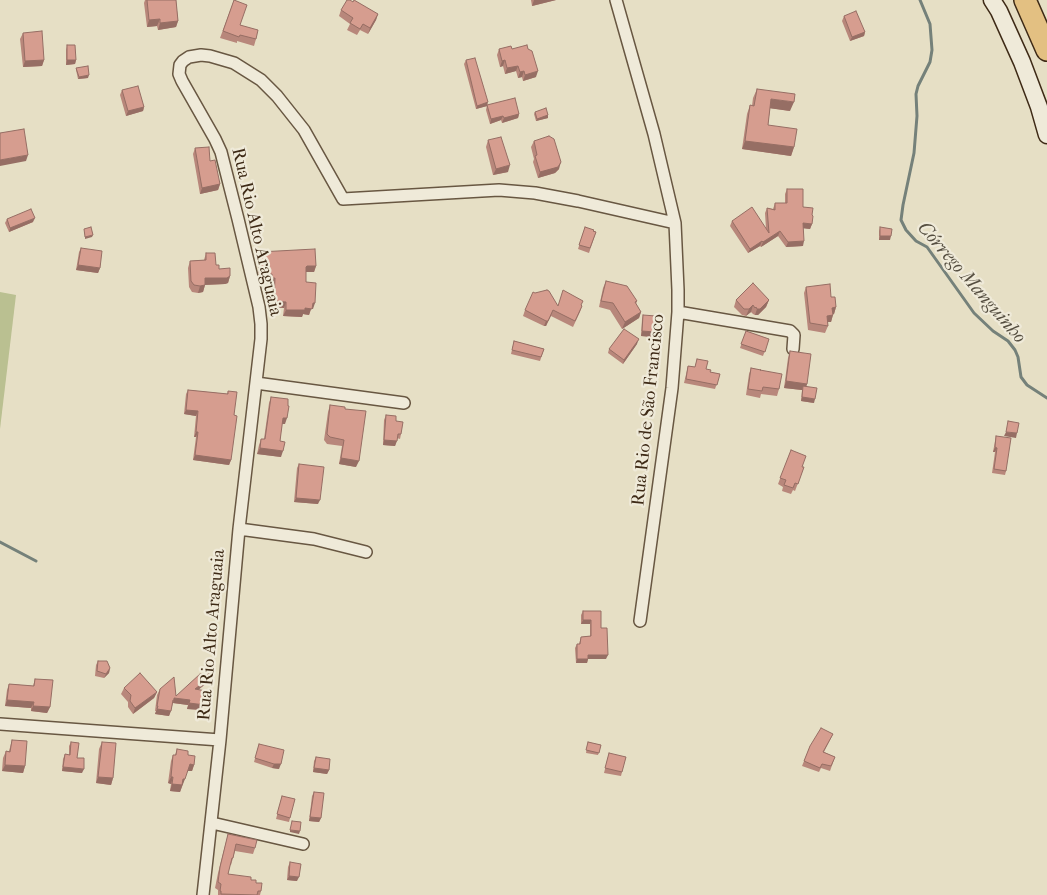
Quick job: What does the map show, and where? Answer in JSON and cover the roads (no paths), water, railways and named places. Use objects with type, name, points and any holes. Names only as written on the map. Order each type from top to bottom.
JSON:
[{"type":"highway","points":[[1025,0],[1047,50]]},
{"type":"main road","points":[[992,0],[999,11],[1022,62],[1039,107],[1047,135]]},
{"type":"street","name":"Rua Rio de São Francisco","points":[[616,0],[654,134],[675,223],[678,312],[672,388],[640,621]]},
{"type":"street","name":"Rua Rio Alto Araguaia","points":[[204,895],[239,529],[261,339],[261,324],[259,307],[221,152],[179,74],[180,65],[189,57],[210,56],[234,63],[261,80],[277,96],[304,130],[344,199],[499,190],[535,193],[578,201],[675,223]]},
{"type":"street","points":[[678,312],[790,331],[794,335],[793,348]]},
{"type":"street","points":[[256,383],[404,404]]},
{"type":"street","points":[[239,529],[314,538],[366,552]]},
{"type":"street","points":[[0,724],[220,740]]},
{"type":"street","points":[[212,823],[303,844]]},
{"type":"waterway","name":"Córrego Manguinho","points":[[920,0],[930,24],[932,50],[930,62],[916,94],[917,116],[914,153],[901,220],[906,230],[916,241],[927,247],[974,313],[993,331],[1008,341],[1015,350],[1021,377],[1027,385],[1047,398]]},
{"type":"waterway","points":[[0,542],[36,561]]}]
